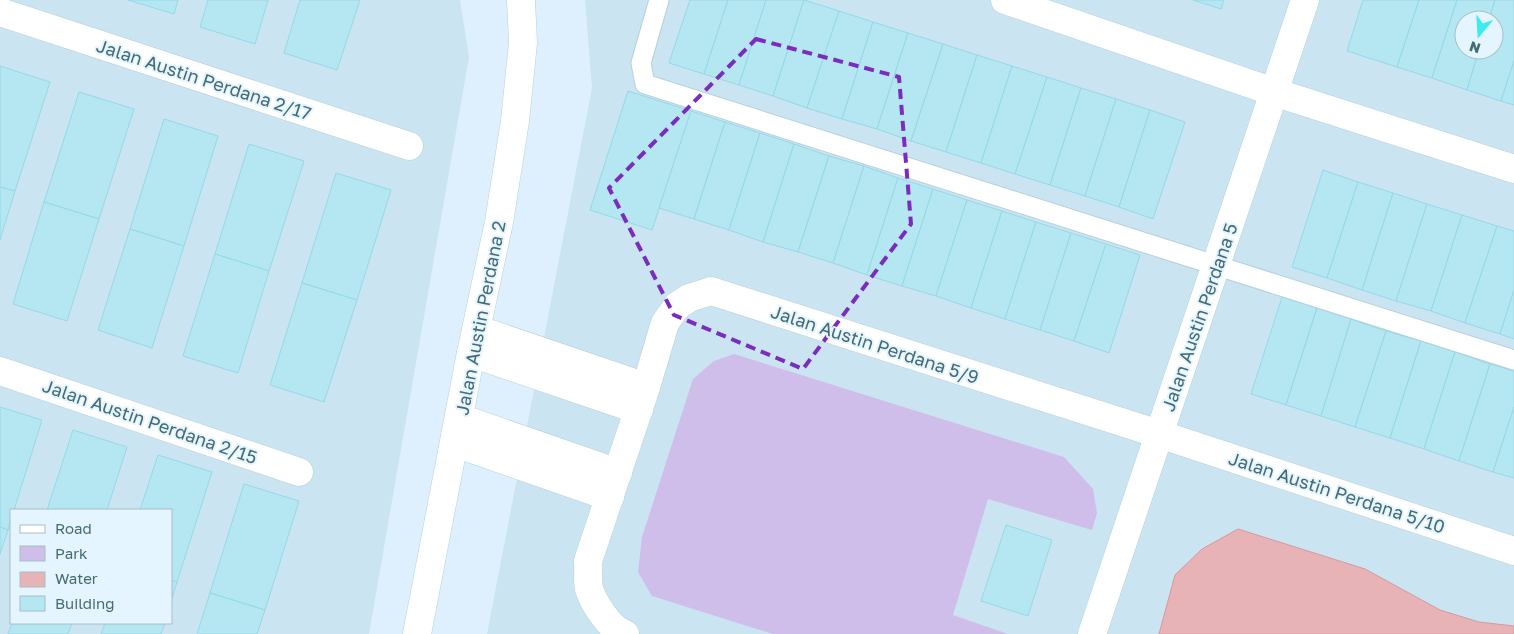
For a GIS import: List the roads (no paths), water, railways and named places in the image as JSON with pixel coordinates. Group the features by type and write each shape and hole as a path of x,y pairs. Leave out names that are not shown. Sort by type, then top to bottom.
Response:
{"street":[{"name":"Jalan Austin Perdana 2","path":"417,634 474,341 500,222 515,121 523,43 521,0"},
{"path":"1005,0 1274,92 1514,168"},
{"name":"Jalan Austin Perdana 5","path":"1092,634 1305,0"},
{"name":"Jalan Austin Perdana 2/17","path":"0,12 409,146"},
{"name":"Jalan Austin Perdana 5/9","path":"625,634 618,632 600,612 589,588 588,561 665,324 677,306 689,298 711,291 1159,434"},
{"path":"474,341 642,399"},
{"name":"Jalan Austin Perdana 2/15","path":"0,371 299,472"},
{"path":"457,430 614,485"},
{"name":"Jalan Austin Perdana 5/10","path":"1159,434 1514,551"}],"lane":[{"path":"658,0 641,63 645,84 1514,360"}],"water":[{"path":"1238,529 1365,569 1440,610 1479,622 1514,626 1514,634 1159,634 1175,575 1202,549"}]}
